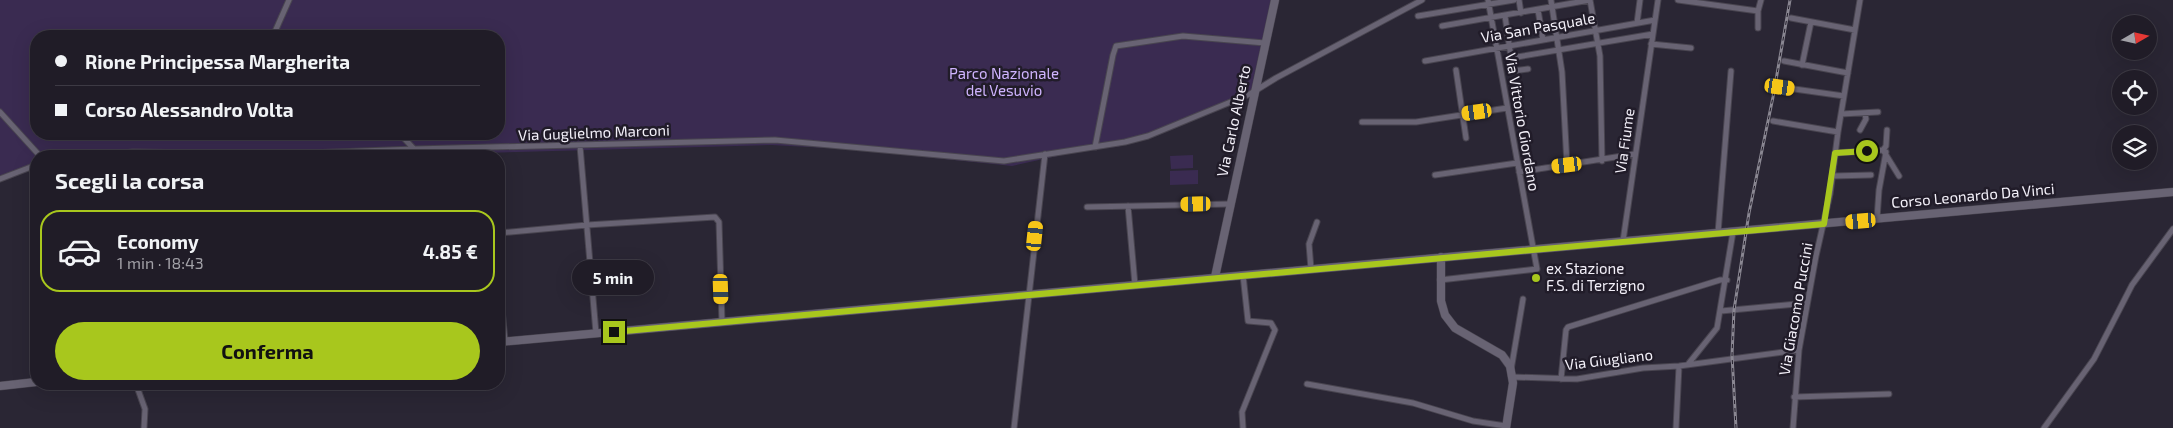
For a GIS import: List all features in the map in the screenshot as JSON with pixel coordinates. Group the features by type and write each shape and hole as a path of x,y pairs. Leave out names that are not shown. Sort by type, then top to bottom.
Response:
{"main road":[{"name":"Via Carlo Alberto","path":"1215,277 1275,0"},
{"name":"Corso Leonardo Da Vinci","path":"505,342 2173,192"},
{"path":"1440,257 1442,307 1448,321 1455,328 1502,355 1512,374 1506,427"},
{"path":"0,386 30,383"}],"street":[{"path":"275,30 290,0"},
{"name":"Via Guglielmo Marconi","path":"400,150 775,140 1004,161 1126,142 1148,136 1255,90 1422,0"},
{"path":"1418,16 1489,2 1514,0"},
{"path":"1519,0 1522,13"},
{"path":"1550,0 1559,50 1567,165"},
{"path":"1442,26 1590,0 1600,56 1602,160"},
{"path":"1637,23 1640,0"},
{"name":"Via Fiume","path":"1623,241 1658,0"},
{"path":"1678,0 1758,11"},
{"path":"1758,28 1758,11 1761,0"},
{"name":"Via Giacomo Puccini","path":"1793,427 1798,350 1833,176 1838,132 1860,0"},
{"name":"Via Vittorio Giordano","path":"1440,280 1537,269 1489,2"},
{"path":"1538,10 1543,40"},
{"name":"Via Vittorio Giordano","path":"1505,16 1513,71 1528,69"},
{"path":"1791,18 1855,30"},
{"name":"Via San Pasquale","path":"1425,61 1655,20"},
{"path":"1802,65 1811,22"},
{"path":"1511,58 1653,34"},
{"path":"1095,147 1116,46 1183,36 1265,44"},
{"path":"1651,44 1691,48"},
{"path":"1784,61 1848,73"},
{"path":"1456,70 1466,138"},
{"path":"1718,233 1731,71"},
{"path":"1780,87 1844,96"},
{"path":"1362,122 1416,122 1507,108"},
{"path":"0,112 35,150"},
{"path":"1841,114 1878,112"},
{"path":"1860,130 1866,119 1865,114"},
{"path":"1773,122 1838,132"},
{"path":"1877,219 1879,190 1886,146 1886,130"},
{"path":"406,140 414,149"},
{"path":"580,146 596,333"},
{"path":"1835,153 1885,151"},
{"path":"1885,151 1899,176"},
{"path":"1014,428 1045,154"},
{"path":"1519,172 1635,154"},
{"path":"1435,175 1517,163"},
{"path":"0,179 30,167"},
{"path":"1833,176 1871,175"},
{"path":"1087,207 1230,204"},
{"path":"1128,206 1135,285"},
{"path":"505,232 715,217 719,222 722,322"},
{"path":"1311,269 1309,244 1317,222"},
{"path":"2044,428 2094,359 2132,285 2173,229"},
{"path":"1688,363 1715,333 1727,280 1733,232"},
{"path":"1243,275 1248,321 1271,323 1275,330 1242,412 1243,428"},
{"path":"1561,379 1566,330 1568,327 1720,280 1727,280"},
{"path":"1512,374 1523,299"},
{"path":"1721,311 1807,303"},
{"name":"Via Giugliano","path":"1512,374 1577,379 1643,368 1679,366 1688,363 1798,350"},
{"path":"1676,428 1679,366"},
{"path":"1307,384 1413,403 1473,421 1506,427"},
{"path":"138,390 145,409 144,428"},
{"path":"1794,397 1889,394"}],"green space":[{"name":"Parco Nazionale del Vesuvio","path":"0,0 1278,0 1256,89 1150,137 1117,147 1094,148 1012,166 847,149 771,145 505,152 505,150 30,150 30,170 0,182"},
{"path":"1193,155 1193,168 1171,169 1170,156"},
{"path":"1198,170 1198,184 1170,185 1170,171"}],"railway":[{"path":"1736,428 1732,355 1734,310 1749,213 1773,97 1790,0"}],"place":[{"name":"ex Stazione F.S. di Terzigno","path":"1536,278"}],"route":[{"path":"614,332 1824,224 1835,153 1867,151"}]}
